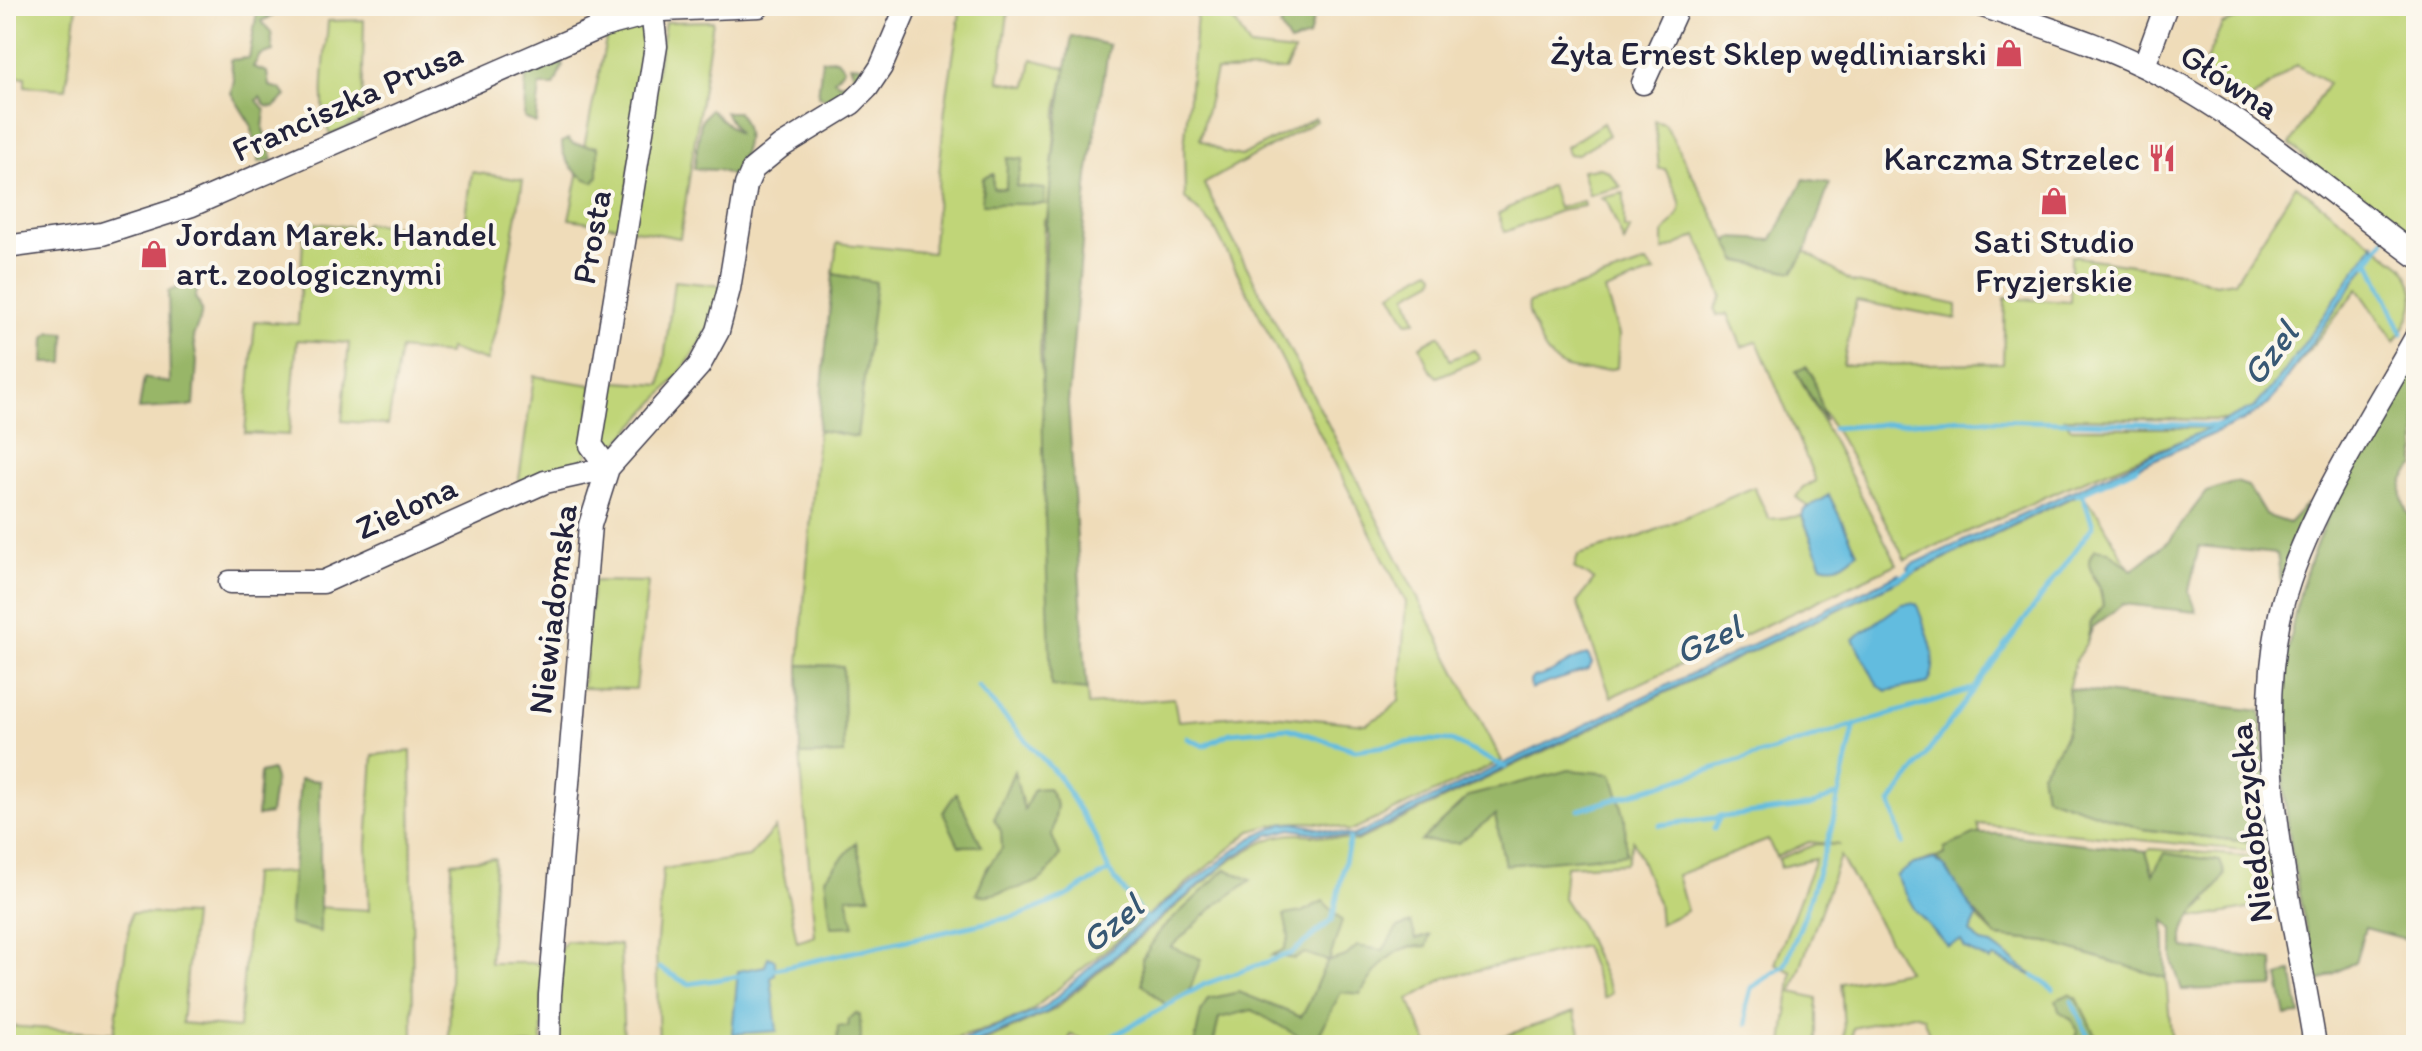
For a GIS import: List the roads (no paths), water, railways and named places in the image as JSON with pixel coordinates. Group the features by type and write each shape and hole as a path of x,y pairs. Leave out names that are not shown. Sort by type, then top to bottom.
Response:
{"street":[{"name":"Franciszka Prusa","path":"6,247 102,234 192,205 603,26 652,11 759,6"},
{"name":"Niewiadomska","path":"549,1045 550,995 590,525 608,468 699,366 718,331 729,289 746,185 753,169 780,147 852,103 867,88 881,67 907,6"},
{"path":"1643,83 1678,6"},
{"name":"Główna","path":"1983,6 2012,11 2144,66 2204,100 2416,256"},
{"path":"2144,66 2166,6"},
{"name":"Prosta","path":"608,468 591,445 656,46 652,11"},
{"name":"Niedobczycka","path":"2315,1045 2284,862 2269,729 2279,619 2308,532 2416,337"},
{"name":"Zielona","path":"230,582 323,582 545,482 608,468"}],"water":[{"path":"2374,243 2376,249 2366,266 2269,404 2243,421 2103,482 1911,574 1908,568 1911,565 2255,407 2282,375"},
{"path":"1829,495 1857,552 1837,566 1822,565 1802,516 1804,510"},
{"path":"1899,574 1902,579 1357,839 1291,829 1269,835 1233,857 1048,1012 970,1045 951,1045 1044,1008 1149,915 1250,839 1282,824 1295,823 1353,836"},
{"path":"1902,604 1917,605 1931,644 1932,674 1928,683 1887,691 1878,686 1853,639"},
{"path":"1588,655 1592,663 1589,669 1531,689 1533,677 1547,674"},
{"path":"1934,859 1945,867 1977,917 1970,932 1981,943 1992,945 2037,978 1994,958 1990,961 1965,949 1961,941 1948,946 1916,912 1896,876 1914,864"},
{"path":"768,957 775,960 775,975 771,978 777,1031 732,1034 738,971 765,966"}],"waterway":[{"name":"Gzel","path":"2367,264 2384,239"},
{"path":"2370,261 2402,333"},
{"path":"1833,428 1953,419 2224,426"},
{"name":"Gzel","path":"2076,495 2137,468"},
{"path":"1903,843 1891,803 2093,526 2082,492"},
{"name":"Gzel","path":"1895,580 1915,570"},
{"path":"978,687 1059,777 1093,832 1109,871 1147,921"},
{"path":"1579,810 1975,688"},
{"path":"1747,1024 1746,1007 1751,988 1785,965 1804,917 1831,830 1855,724"},
{"path":"1187,738 1204,746 1230,733 1287,728 1355,750 1428,740 1452,741 1505,767"},
{"path":"1660,825 1810,806 1839,794"},
{"path":"1714,829 1720,816"},
{"path":"1097,1045 1205,984 1292,953 1332,920 1350,839"},
{"path":"771,970 1021,915 1065,897 1109,871"},
{"path":"660,968 688,984 742,976"},
{"path":"2034,976 2053,989"},
{"path":"2072,1001 2092,1045"}],"place":[{"name":"Żyła Ernest Sklep wędliniarski","path":"2009,53"},
{"name":"Karczma Strzelec","path":"2162,158"},
{"name":"Sati Studio Fryzjerskie","path":"2054,201"},
{"name":"Jordan Marek. Handel art. zoologicznymi","path":"154,254"}]}
